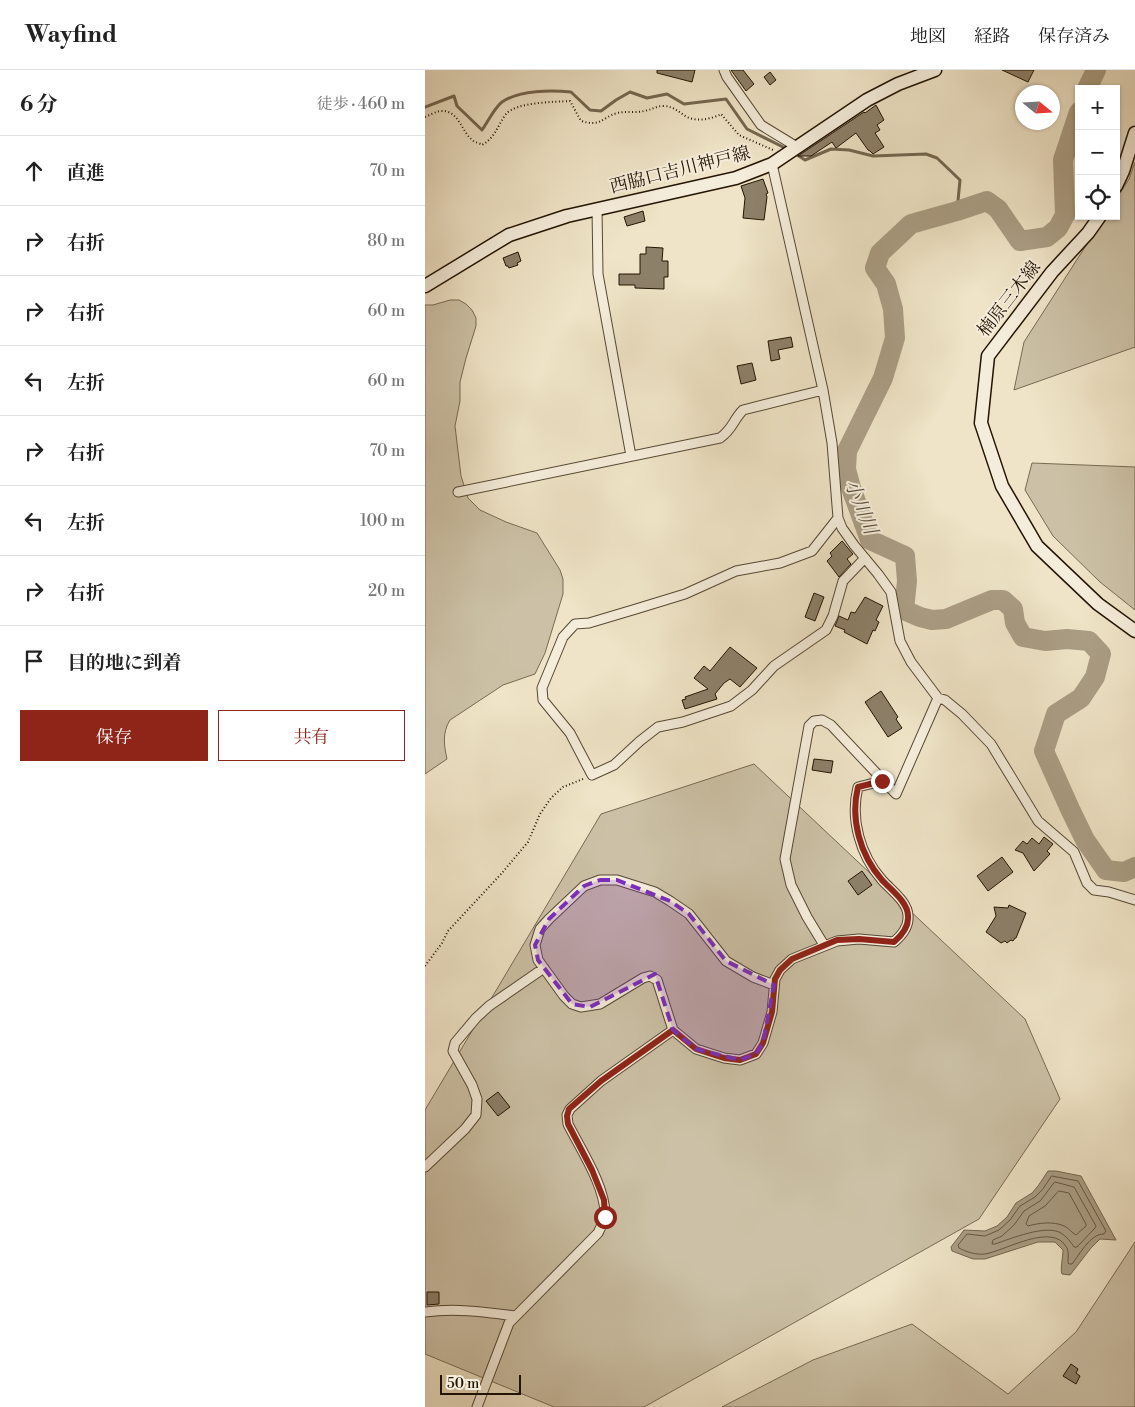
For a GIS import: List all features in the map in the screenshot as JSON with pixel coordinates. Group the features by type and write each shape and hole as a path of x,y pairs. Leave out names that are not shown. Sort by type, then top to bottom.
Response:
{"main road":[{"name":"西脇口吉川神戸線","path":"425,286 509,236 567,216 737,178 772,164 875,96 898,84 935,70"},
{"path":"1120,178 1135,133"},
{"name":"楠原三木線","path":"1097,220 1088,233 1052,272 988,356 981,423 1001,486 1037,546 1098,604 1135,631"}],"street":[{"path":"724,70 761,125 797,147"},
{"path":"772,164 823,390 832,443 838,518 842,528 891,592 900,640 911,662 938,698 945,700 962,714 991,744 1038,821 1074,852 1087,883 1094,890 1109,892 1135,900"},
{"path":"597,209 598,274 631,456"},
{"path":"458,492 720,438 729,431 743,410 823,390"},
{"path":"838,518 812,551 780,563 736,571 685,594 644,607 589,623 575,624 563,637 542,688 543,700 570,733 592,775 614,765 659,727 683,722 731,706 752,690 774,666 826,630 833,616 843,581 865,558"},
{"path":"825,945 807,917 791,885 785,859 809,726 814,721 822,720 831,725 895,794 938,698"},
{"path":"774,985 753,977 726,962 689,914 670,900 655,892 617,880 600,880 584,886 540,929 535,945 539,960 544,968 572,1004 581,1007 600,1004 643,978 650,976 657,980 673,1030 696,1049 724,1058 740,1060 756,1054 763,1043 772,1012 775,979 780,970 792,959 837,940 859,939 894,942 903,934 909,917 905,905 880,878 863,852 856,826 854,801 858,787 882,781"},
{"path":"425,1167 465,1129 476,1115 477,1100 472,1085 453,1051 455,1043 489,1006 544,968"},
{"path":"477,1407 509,1323 598,1233 605,1217 604,1200 592,1170 568,1124 567,1116 569,1109 601,1081 673,1030"},
{"path":"425,1312 446,1310 515,1316"}],"path":[{"path":"425,117 439,111 451,113 457,118 470,138 475,142 483,144 494,135 507,112 522,106 570,101 581,122 589,124 599,123 618,113 645,111 670,106 688,118 695,120 721,114 739,135 767,146 784,156"},
{"path":"425,966 447,931 502,873 528,842 540,814 551,798 563,787 592,775"}],"highlighted area":[{"path":"600,880 617,880 670,901 689,914 726,961 774,985 763,1043 756,1054 740,1060 696,1049 673,1030 655,974 590,1007 572,1004 538,960 535,945 549,919 584,886"}],"shaded area":[{"path":"1135,162 1135,347 1014,390 1024,342 1102,220 1120,220 1120,193 1129,179"},
{"path":"450,300 459,300 466,304 476,318 476,326 460,382 460,401 455,426 461,476 468,498 480,510 537,533 560,570 563,579 563,594 545,653 535,674 503,685 450,720 444,739 447,759 425,774 425,305 433,305"},
{"path":"1032,463 1135,467 1135,610 1100,582 1053,536 1025,490"},
{"path":"754,764 1025,1019 1060,1099 979,1219 644,1407 554,1407 425,1354 425,1110 601,814"},
{"path":"1135,1242 1135,1407 722,1407 813,1360 912,1324 1008,1394 1076,1332"}],"water":[{"path":"1048,1171 1081,1176 1116,1240 1100,1239 1070,1275 1062,1274 1061,1272 1063,1250 1055,1242 1038,1242 985,1259 973,1259 952,1251 951,1247 964,1230 985,1231 997,1226 1007,1217 1016,1203 1032,1193"}],"building":[{"path":"657,70 695,70 692,82 657,73"},
{"path":"731,70 743,70 754,84 746,91"},
{"path":"1002,70 1034,70 1028,82"},
{"path":"770,72 776,80 770,85 764,77"},
{"path":"876,105 884,120 877,125 880,130 875,133 884,147 873,154 856,133 836,148 832,142 811,156 798,156 864,112"},
{"path":"763,179 768,193 766,194 764,220 743,218 745,198 741,186"},
{"path":"643,211 645,221 627,226 624,217"},
{"path":"646,247 663,248 662,261 668,261 668,277 664,277 664,289 635,288 635,285 619,285 619,274 640,274 640,254 646,254"},
{"path":"518,252 521,261 517,263 518,265 509,268 506,266 503,258"},
{"path":"791,337 793,347 778,350 780,359 771,361 768,341"},
{"path":"752,363 756,380 741,384 737,366"},
{"path":"842,541 853,554 847,559 851,564 839,577 827,561 832,556 830,553"},
{"path":"814,593 824,597 815,621 805,617"},
{"path":"865,597 883,606 876,620 879,622 867,644 835,626 839,616 848,620 851,612 855,613"},
{"path":"730,647 757,668 740,687 730,679 715,694 717,699 685,709 682,700 686,699 685,697 708,689 694,678 704,666 710,671"},
{"path":"881,691 898,717 896,719 902,728 888,737 865,702"},
{"path":"814,759 833,761 831,773 812,770"},
{"path":"1044,837 1053,844 1047,851 1050,854 1034,871 1023,853 1015,850 1023,841 1027,844 1032,838 1039,844"},
{"path":"1002,857 1013,872 988,891 977,876"},
{"path":"862,871 872,885 858,895 848,881"},
{"path":"1009,905 1026,913 1016,938 1007,943 1005,941 1001,943 986,932 996,916 994,907 1008,908"},
{"path":"498,1092 510,1107 498,1116 486,1101"},
{"path":"427,1292 439,1292 439,1304 427,1305"},
{"path":"1071,1364 1078,1369 1076,1373 1080,1376 1076,1384 1063,1376"}],"waterway":[{"name":"小川川","path":"1089,85 1096,70"},
{"path":"425,107 454,96 457,106 482,130 499,104 509,98 526,93 571,92 590,110 601,111 630,92 647,98 667,94 684,104 726,99 747,129 789,150"},
{"name":"小川川","path":"1075,124 1063,160 1065,215 1058,228 1047,237 1020,241 998,209 987,201 911,224 880,253 875,268 886,284 893,309 895,338 883,378 847,451 846,469 870,540 905,556 907,581 904,610 932,620 946,619 992,600 1003,600 1013,609 1015,623 1023,637 1045,641 1067,639 1089,641 1101,654 1095,677 1081,698 1056,714 1044,751 1085,840 1106,870 1124,872 1135,867"},
{"path":"794,153 805,160 831,149 849,150 873,156 926,154 937,158 960,180 957,211"}],"route":[{"path":"605,1217 604,1200 592,1170 568,1124 567,1116 569,1109 601,1081 673,1030 696,1049 724,1058 740,1060 756,1054 763,1043 772,1012 775,979 780,970 792,959 837,940 859,939 894,942 903,934 909,917 905,905 880,878 863,852 856,826 854,801 858,787 882,781"}]}
